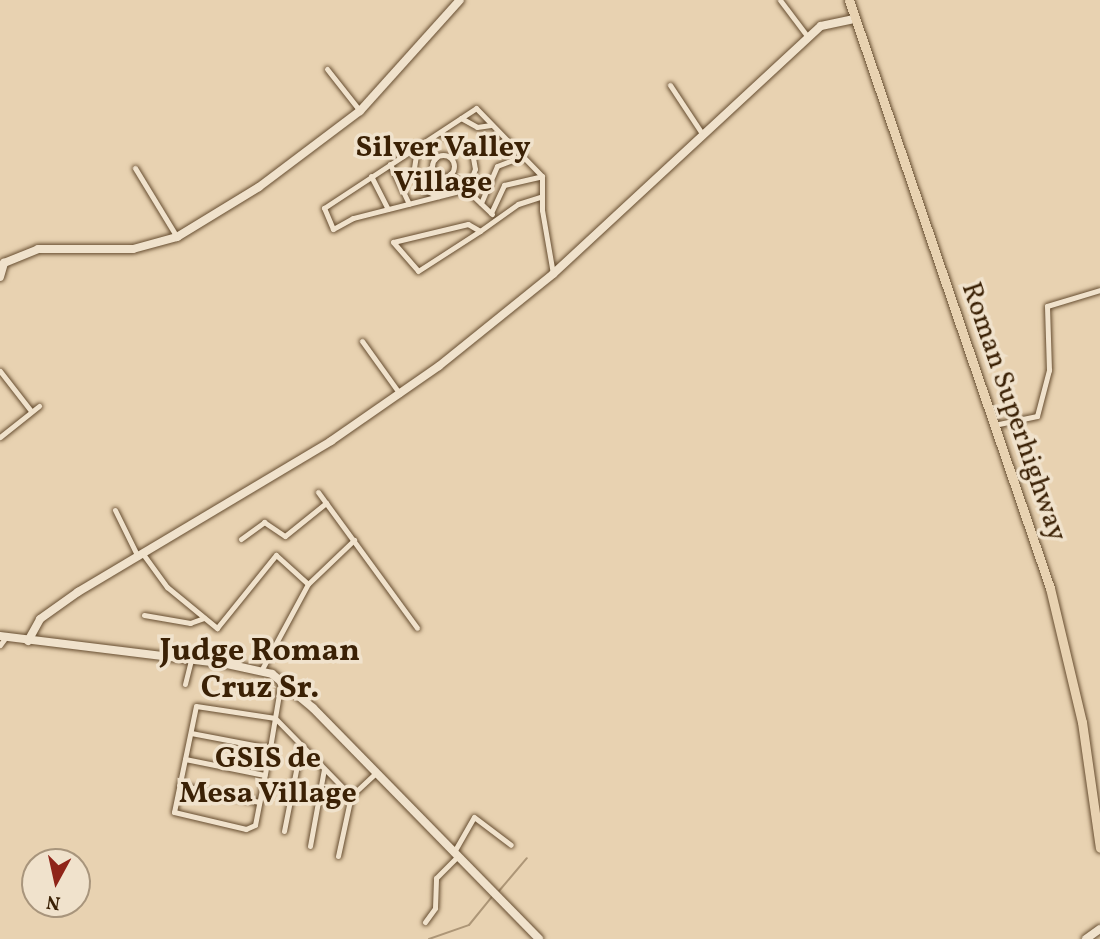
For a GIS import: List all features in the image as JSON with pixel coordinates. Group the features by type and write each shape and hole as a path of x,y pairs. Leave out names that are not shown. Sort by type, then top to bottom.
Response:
{"main road":[{"name":"Roman Superhighway","path":"849,0 1068,652 1100,848"}],"street":[{"path":"0,277 2,263 38,248 133,249 177,237 270,180 360,111 460,0"},
{"path":"780,0 808,37"},
{"path":"28,641 35,625 51,611 331,441 400,394 553,274 808,37 831,21 855,19"},
{"path":"327,69 360,111"},
{"path":"670,85 703,135"},
{"path":"467,189 353,218 334,230 324,208 475,108 542,176 542,196 553,274"},
{"path":"461,118 477,127 491,125"},
{"path":"441,133 472,152 475,169 467,189"},
{"path":"472,152 507,140"},
{"path":"419,147 435,159 450,158 450,174"},
{"path":"419,147 413,167 417,182 441,197"},
{"path":"481,204 497,166 523,156"},
{"path":"435,159 434,172 450,174 496,219"},
{"path":"390,164 409,204"},
{"path":"135,168 177,237"},
{"path":"370,176 388,209"},
{"path":"491,213 500,188 542,176"},
{"path":"480,231 468,224 393,242 418,271 480,231 518,204 542,196"},
{"path":"993,425 1037,415 1049,370 1047,306 1100,290"},
{"path":"362,341 400,394"},
{"path":"1,374 31,411"},
{"path":"0,437 39,406"},
{"path":"318,492 417,628"},
{"path":"241,539 264,522 285,536 326,503"},
{"path":"115,510 141,556 167,587 204,618 222,627 276,555 308,584"},
{"path":"262,669 308,584 354,540"},
{"path":"144,615 190,623 204,618"},
{"path":"2,640 262,669 282,679 539,939"},
{"path":"185,684 191,660"},
{"path":"282,679 275,718 270,748 253,827 174,812 196,706 275,718 351,796"},
{"path":"191,733 270,748"},
{"path":"284,831 301,745"},
{"path":"185,759 264,775"},
{"path":"310,846 324,769"},
{"path":"338,856 351,796 376,773"},
{"path":"179,785 259,802"},
{"path":"425,922 435,908 436,878 456,854 474,817 511,845"},
{"path":"1086,939 1100,929"}],"waterway":[{"path":"499,891 527,858"},
{"path":"429,939 469,925 492,897"}],"district":[{"name":"Silver Valley Village","path":"443,165"},
{"name":"Judge Roman Cruz Sr.","path":"260,672"},
{"name":"GSIS de Mesa Village","path":"268,776"}]}
